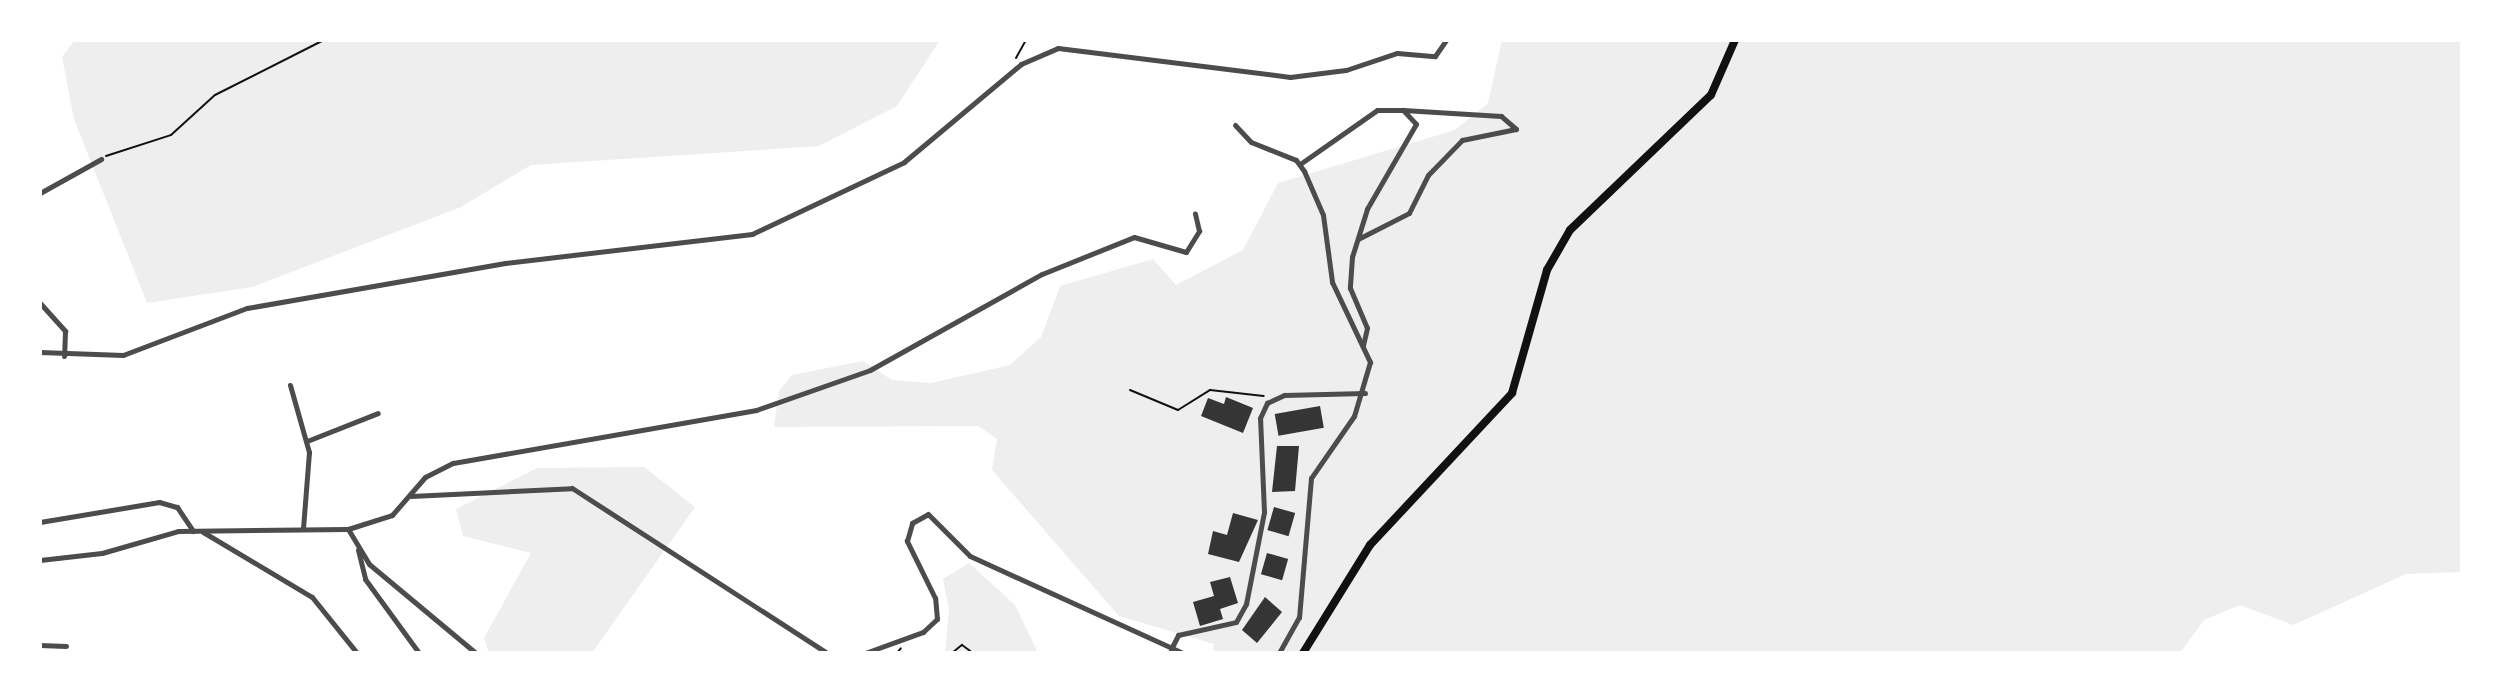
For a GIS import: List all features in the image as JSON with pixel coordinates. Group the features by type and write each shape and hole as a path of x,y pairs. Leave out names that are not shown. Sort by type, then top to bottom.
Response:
{"main road":[{"path":"1303,653 1370,545 1512,393 1547,270 1570,230 1711,95 1735,40"}],"street":[{"path":"40,352 64,356 123,355 247,308 505,263 752,234 904,162 1021,64 1058,48 1290,76 1346,70 1397,53 1435,56 1446,40"},
{"path":"1300,164 1355,121 1377,110 1501,116 1516,129 1462,140 1428,174 1409,213 1358,239"},
{"path":"1363,346 1367,328 1349,275 1367,209 1416,124 1403,110"},
{"path":"1235,125 1251,142 1300,164 1323,215 1332,282 1370,362 1365,393 1311,478 1299,617 1279,653"},
{"path":"40,193 101,159"},
{"path":"40,560 192,531 348,528 392,515 425,477 453,463 756,410 852,377 1042,274 1134,237 1186,252 1199,232 1195,213"},
{"path":"40,303 65,331 64,356"},
{"path":"290,385 292,409 307,441 303,528"},
{"path":"1171,649 1178,635 1236,622 1247,604 1264,512 1260,418 1275,398 1365,393"},
{"path":"307,441 378,413"},
{"path":"411,496 572,488 827,653"},
{"path":"40,522 159,502 177,506 192,531"},
{"path":"865,653 923,632 937,619 935,598 907,541 912,523 928,514 970,556 1182,653"},
{"path":"348,528 358,547 378,573 476,653"},
{"path":"202,532 312,597 357,653"},
{"path":"358,547 365,579 419,653"},
{"path":"40,645 66,646"}],"path":[{"path":"101,159 171,135 215,95 324,40"},
{"path":"1130,390 1178,410 1210,390 1275,398"},
{"path":"951,653 961,645 973,653"}],"shaded area":[{"path":"75,40 940,40 897,106 819,146 531,165 461,207 252,287 147,303 74,119 62,57"},
{"path":"1502,40 2462,40 2462,572 2406,574 2293,625 2240,605 2204,620 2180,653 1213,653 1214,644 1119,616 992,470 997,439 978,426 774,427 779,391 792,375 863,361 892,380 931,383 1010,365 1041,337 1060,286 1153,259 1176,285 1243,250 1278,183 1455,130 1488,103"},
{"path":"644,467 695,507 592,653 489,653 484,638 531,553 463,536 456,509 537,468"},
{"path":"969,563 1015,605 1038,653 945,653 949,610 943,579"}],"building":[{"path":"1226,397 1253,408 1243,433 1201,416 1208,398 1224,404"},
{"path":"1320,406 1324,428 1279,436 1275,414"},
{"path":"1277,446 1299,446 1295,491 1272,492"},
{"path":"1274,507 1295,513 1289,536 1267,530"},
{"path":"1233,513 1258,520 1239,562 1208,554 1213,531 1227,535"},
{"path":"1267,553 1288,559 1282,580 1261,574"},
{"path":"1230,577 1238,603 1220,609 1223,619 1200,626 1193,602 1214,596 1210,582"},
{"path":"1265,597 1282,612 1257,643 1242,630"}]}
